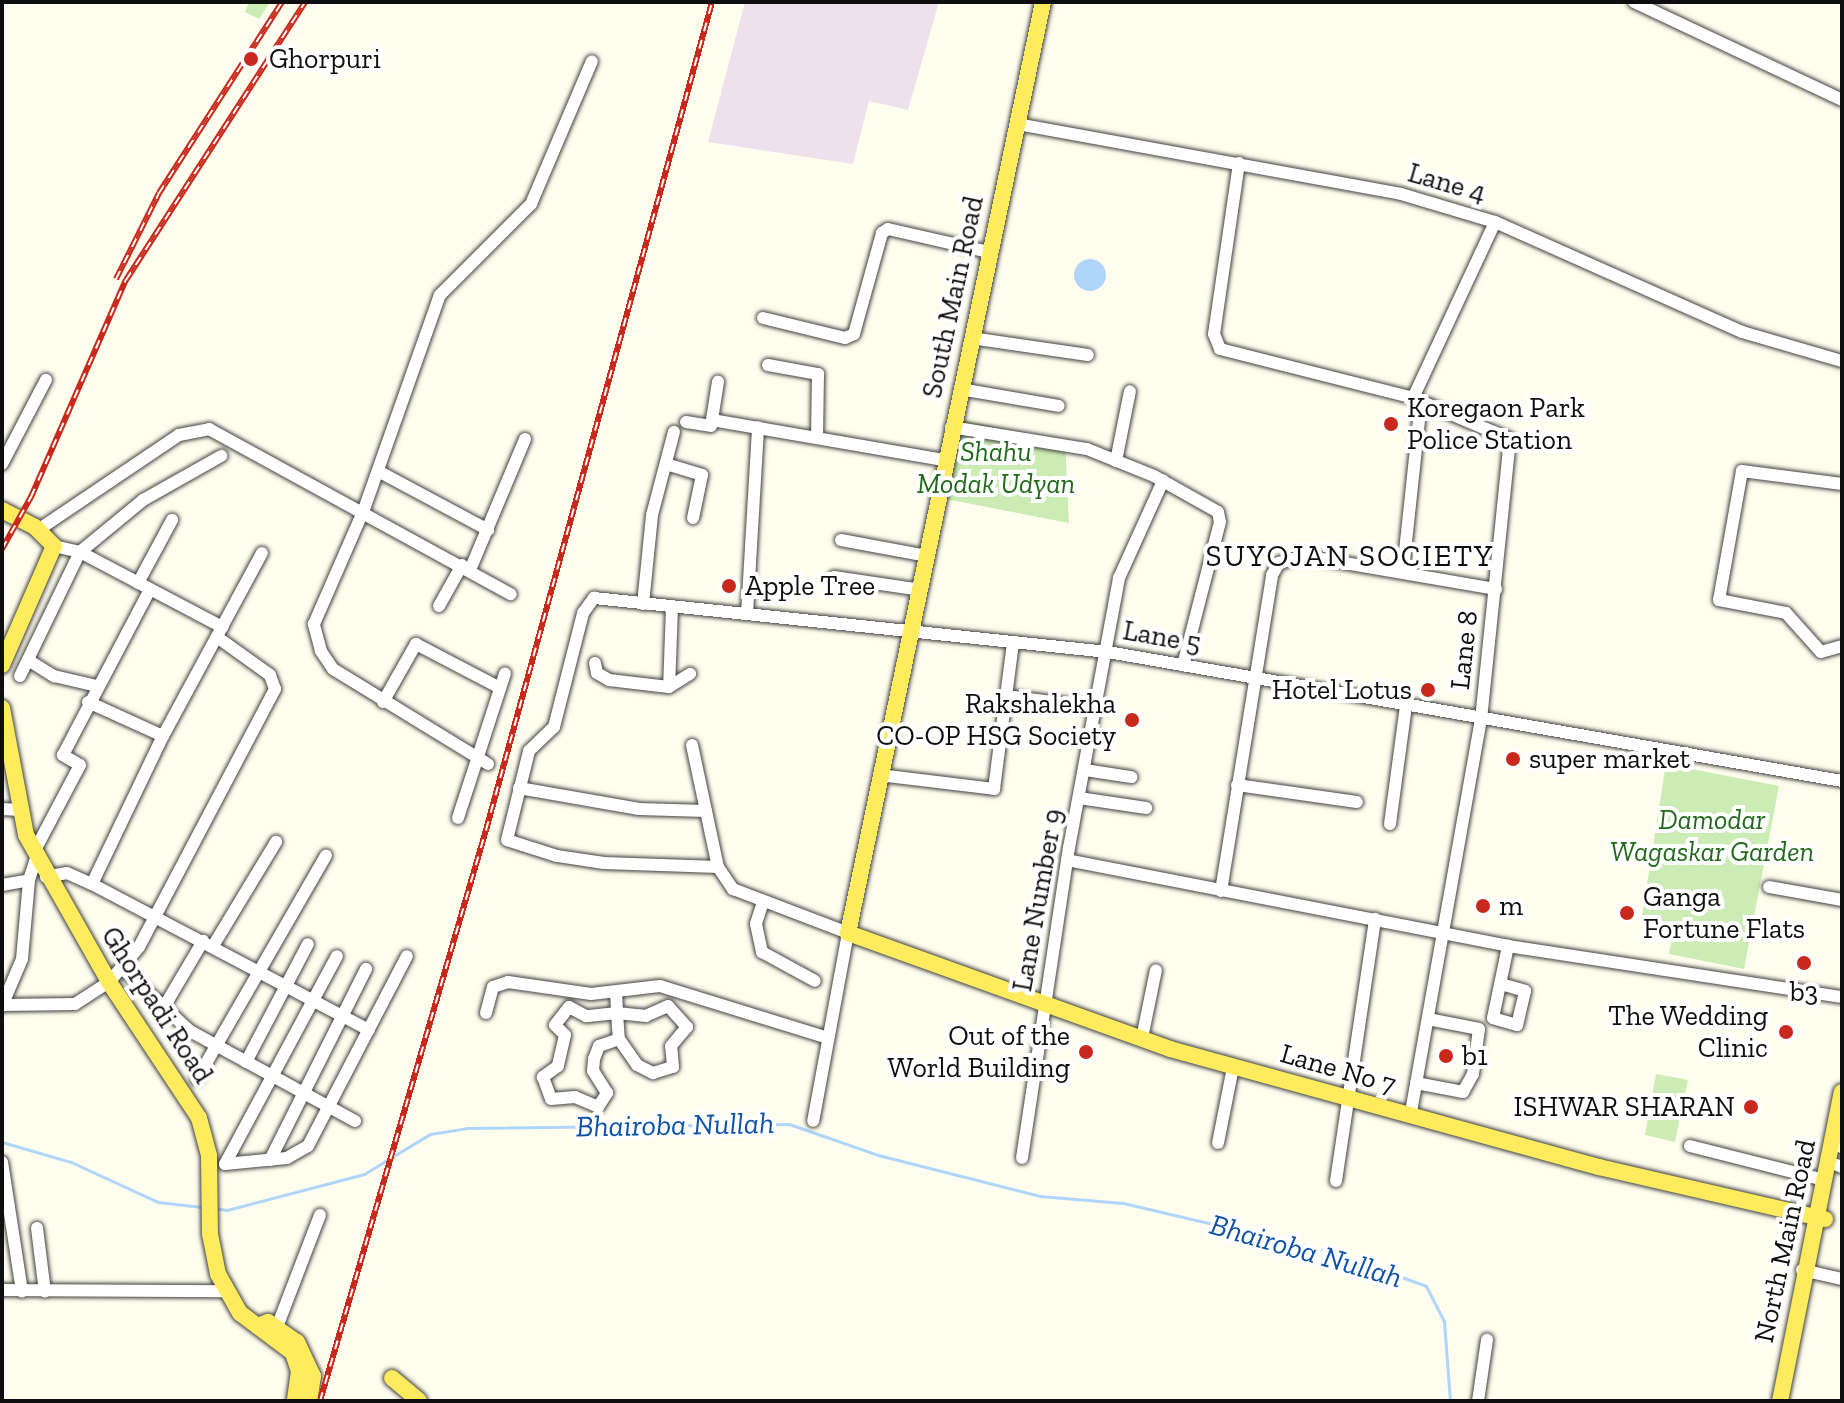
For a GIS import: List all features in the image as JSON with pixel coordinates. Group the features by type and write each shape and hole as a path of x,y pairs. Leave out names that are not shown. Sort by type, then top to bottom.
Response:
{"main road":[{"name":"South Main Road","path":"848,933 879,775 914,634 944,460 1043,2"},
{"path":"2,510 38,530 54,546 2,665"},
{"name":"Ghorpadi Road","path":"2,708 20,810 35,855 37,878 199,1118 209,1156 210,1234 224,1291 257,1326 287,1346 303,1362"},
{"name":"Lane No 7","path":"848,933 1045,1000 1142,1038 1233,1067 1410,1117 1820,1218"},
{"name":"North Main Road","path":"1820,1218 1824,1180 1842,1092"},
{"name":"North Main Road","path":"1780,1401 1807,1271 1820,1218 1840,1166 1842,1146"},
{"name":"North Main Road","path":"1790,1401 1807,1271"},
{"path":"257,1326 268,1322 297,1342 309,1401"},
{"path":"295,1401 303,1362"},
{"path":"392,1378 419,1401"}],"street":[{"path":"1634,2 1842,100"},
{"path":"488,764 333,669 315,636 316,615 363,512 440,295 531,204 592,61"},
{"name":"Lane 4","path":"1017,124 1401,194 1495,222 1742,332 1842,361"},
{"name":"Lane 8","path":"1239,163 1216,343 1225,353 1417,400 1510,439 1481,719 1410,1117"},
{"path":"1403,570 1417,400 1495,222"},
{"path":"763,318 845,338 854,334 882,233 888,229 989,252"},
{"path":"971,338 1088,355"},
{"path":"768,365 818,374 817,438"},
{"path":"2,464 46,380"},
{"path":"686,422 708,428 718,382"},
{"path":"960,389 1059,406"},
{"path":"1116,461 1130,391"},
{"path":"712,420 944,460"},
{"path":"747,614 758,427"},
{"path":"951,427 1087,449 1163,481 1220,516 1183,665"},
{"path":"38,530 179,435 201,428 466,567 511,594"},
{"path":"643,604 652,515 674,432"},
{"path":"439,606 488,530 525,439"},
{"path":"20,676 80,552 143,500 221,456"},
{"path":"666,464 702,475 693,518"},
{"path":"378,471 488,530"},
{"path":"1842,484 1742,471 1719,600 1786,613 1821,652 1842,646"},
{"name":"Lane Number 9","path":"1022,1158 1067,860 1125,559 1163,481"},
{"path":"138,583 172,520"},
{"path":"841,540 927,556"},
{"path":"37,878 27,937 2,1006 75,1004 123,969 155,916 275,689 270,675 219,632 150,589 80,552 54,546"},
{"path":"92,884 163,736 262,553"},
{"path":"1221,891 1253,679 1272,575 1279,563 1304,556 1403,570 1496,589"},
{"path":"834,577 921,590"},
{"path":"35,855 80,765 63,755 88,702 150,589"},
{"name":"Lane 5","path":"519,788 529,751 557,719 587,604 602,598 914,634 1108,652 1842,781"},
{"path":"669,687 672,607"},
{"path":"879,775 994,789 1013,643"},
{"path":"383,702 407,652 416,644 500,688"},
{"path":"28,660 54,676 97,686"},
{"path":"595,663 597,673 609,680 669,687 690,674"},
{"path":"458,818 475,756 505,673"},
{"path":"1006,696 1097,708"},
{"path":"88,702 163,736"},
{"path":"1390,824 1406,705"},
{"path":"692,745 718,867 733,889 848,933 813,1121"},
{"path":"1085,770 1131,777"},
{"path":"1237,785 1357,802"},
{"path":"706,811 639,809 519,788 507,840 557,856 604,863 718,867"},
{"path":"1079,798 1146,808"},
{"path":"2,809 20,810"},
{"path":"164,1007 276,842"},
{"path":"197,1079 326,856"},
{"path":"1067,860 1444,931 1508,946 1842,997"},
{"path":"2,885 67,873 208,943 369,1030"},
{"path":"1769,887 1842,900"},
{"path":"763,902 756,924 762,952 815,981"},
{"path":"1336,1181 1351,1100 1375,919"},
{"path":"246,1062 308,944"},
{"path":"1501,984 1508,946"},
{"path":"337,956 225,1164 287,1158 308,1146 407,956"},
{"path":"123,969 164,1007 216,1045 355,1121"},
{"path":"270,1160 366,969"},
{"path":"1142,1038 1156,970"},
{"path":"486,1013 493,987 508,982 591,994 660,986 828,1038"},
{"path":"616,992 617,1013 619,1039 637,1065 653,1073 673,1067 671,1046 687,1027 668,1006 646,1016 617,1013 586,1016 569,1007 555,1025 565,1035 559,1062 543,1077 551,1099 575,1097 598,1107 607,1093 593,1071 594,1059 599,1046 619,1039"},
{"path":"1416,1083 1463,1092 1473,1074 1479,1029 1428,1019"},
{"path":"1218,1143 1233,1067"},
{"path":"1690,1146 1824,1180"},
{"path":"2,1162 22,1291"},
{"path":"277,1327 320,1215"},
{"path":"37,1228 45,1292"},
{"path":"1807,1271 1842,1279"},
{"path":"2,1288 45,1292 224,1291"},
{"path":"1478,1401 1487,1340"}],"shaded area":[{"path":"745,2 939,2 908,110 869,101 853,164 708,142"}],"green space":[{"path":"249,2 270,2 259,19 245,12"},
{"name":"Shahu Modak Udyan","path":"962,420 1065,441 1069,523 946,499"},
{"name":"Damodar Wagaskar Garden","path":"1666,764 1779,786 1744,969 1669,954 1674,927 1641,922"},
{"path":"1656,1074 1688,1080 1675,1142 1645,1135"}],"water":[{"path":"1090,259 1102,263 1106,275 1102,287 1090,291 1078,287 1074,275 1078,263"}],"waterway":[{"name":"Bhairoba Nullah","path":"214,1208 227,1210 364,1174 430,1134 466,1128 789,1124 878,1155 1040,1196 1123,1203 1336,1253 1426,1286 1444,1321 1450,1401"},
{"name":"Bhairoba Nullah","path":"2,1142 71,1162 158,1202 202,1207"}],"railway":[{"path":"116,279 159,193 282,2"},
{"path":"2,549 31,497 126,280 305,2"},
{"path":"320,1401 486,830 712,2"}],"place":[{"name":"Ghorpuri","path":"251,59"},
{"name":"Koregaon Park Police Station","path":"1391,424"},
{"name":"Apple Tree","path":"729,586"},
{"name":"Hotel Lotus","path":"1428,690"},
{"name":"Rakshalekha CO-OP HSG Society","path":"1132,720"},
{"name":"super market","path":"1513,759"},
{"name":"m","path":"1483,906"},
{"name":"Ganga Fortune Flats","path":"1627,913"},
{"name":"b3","path":"1804,963"},
{"name":"The Wedding Clinic","path":"1786,1032"},
{"name":"Out of the World Building","path":"1086,1052"},
{"name":"b1","path":"1446,1056"},
{"name":"ISHWAR SHARAN","path":"1751,1107"}],"district":[{"name":"SUYOJAN SOCIETY","path":"1350,556"}]}
